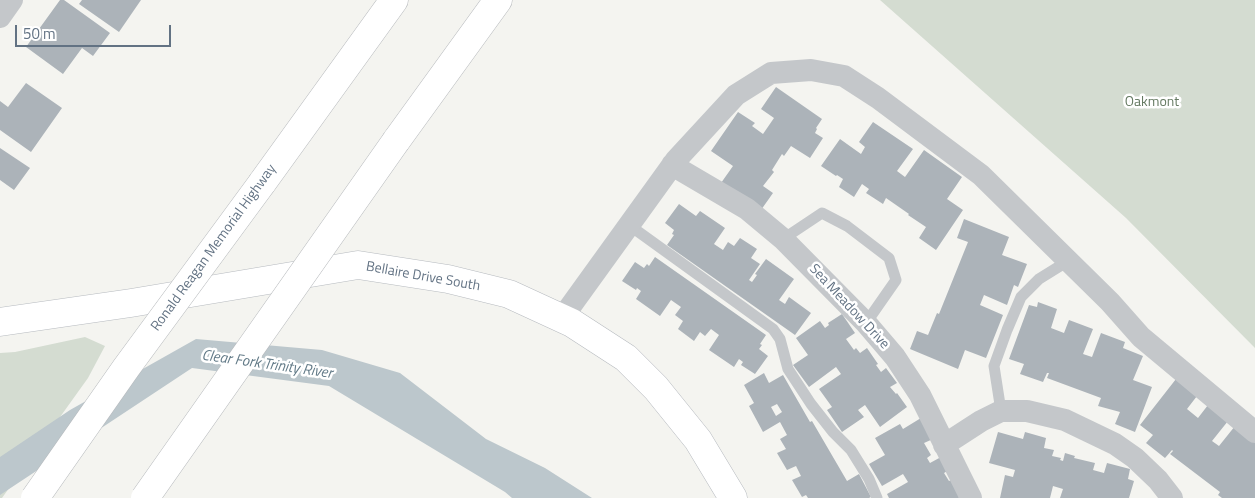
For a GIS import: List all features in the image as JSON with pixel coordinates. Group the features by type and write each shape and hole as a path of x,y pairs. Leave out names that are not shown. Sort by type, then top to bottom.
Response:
{"main road":[{"name":"Ronald Reagan Memorial Highway","path":"35,498 143,345 394,0"},
{"path":"145,498 396,141 498,0"},
{"name":"Bellaire Drive South","path":"0,322 131,303 358,265 448,279 509,294 572,323 626,358 656,388 698,440 734,498"}],"street":[{"path":"0,17 12,0"},
{"path":"562,318 672,165 736,95 771,73 811,70 844,76 878,98 981,175 1110,302 1141,337 1255,432"},
{"name":"Sea Meadow Drive","path":"672,165 747,210 783,239 866,323 895,357 920,395 971,498"},
{"path":"944,444 1001,410 1028,412 1064,420 1115,444 1135,458 1152,474 1172,498"}],"lane":[{"path":"783,239 822,213 847,226 889,258 896,280 866,323"},
{"path":"629,225 773,330 780,338 788,370 816,411 851,450 878,498"},
{"path":"1001,410 994,366 1021,296 1039,279 1068,261"}],"green space":[{"name":"Oakmont","path":"880,0 1255,0 1255,348 1126,218"},
{"path":"85,337 105,346 88,378 2,498 0,498 0,353 15,352"}],"water":[{"name":"Clear Fork Trinity River","path":"196,339 322,350 400,373 486,439 545,468 592,498 512,498 329,386 192,368 0,495 0,457 70,410"}],"building":[{"path":"60,0 64,0 110,33 93,56 82,48 63,74 26,47"},
{"path":"82,0 141,0 119,32 79,4"},
{"path":"26,83 62,108 31,152 0,130 0,101 8,107"},
{"path":"776,87 822,119 815,133 823,138 810,158 791,146 784,156 782,154 772,170 774,172 763,186 773,193 761,210 721,183 733,166 711,151 738,112 755,123 752,126 763,134 774,118 761,109"},
{"path":"873,122 913,149 897,171 905,177 924,150 962,177 947,199 963,210 936,250 919,238 926,227 909,214 886,198 883,204 866,193 869,189 862,184 854,197 839,187 843,179 821,166 840,139 861,154 865,147 859,142"},
{"path":"0,148 30,168 14,190 0,180"},
{"path":"679,204 696,216 700,211 725,228 714,244 723,250 728,242 734,246 740,238 757,249 751,258 760,264 749,280 752,282 757,275 755,274 766,259 794,279 779,300 785,304 789,297 811,313 795,335 667,245 674,235 672,234 674,230 665,223"},
{"path":"964,219 1009,237 1002,255 1027,264 1018,287 1014,285 1007,305 984,295 980,305 1003,315 986,358 965,350 958,369 910,349 917,331 928,335 937,313 939,314 968,242 957,238"},
{"path":"655,257 766,335 759,349 768,356 755,374 741,365 743,362 739,359 734,367 709,350 719,335 711,329 705,336 700,332 694,341 678,329 683,321 675,315 681,307 671,300 660,316 636,299 641,291 622,281 635,262 644,268 647,264 649,266"},
{"path":"1038,302 1057,309 1051,328 1064,333 1069,320 1093,329 1083,354 1092,357 1101,333 1125,342 1123,348 1143,356 1133,380 1152,387 1135,432 1115,424 1120,412 1098,406 1101,398 1047,378 1049,373 1047,373 1043,382 1020,374 1024,364 1009,359 1029,305 1037,307"},
{"path":"842,314 855,333 846,339 854,350 856,348 860,353 867,348 881,372 886,368 897,383 890,387 907,407 880,427 865,405 858,410 864,417 842,432 827,410 832,407 819,389 841,374 836,367 809,387 793,365 808,355 796,338 820,321 825,328 829,325 828,323"},
{"path":"764,373 769,383 783,375 847,481 859,474 871,497 808,498 806,495 802,497 792,480 801,476 796,466 787,470 777,453 786,449 780,439 787,435 780,422 763,432 749,406 754,403 744,385","holes":["777,404 782,412 776,416 771,407"]},
{"path":"1176,379 1197,396 1187,409 1198,418 1208,405 1228,421 1212,441 1219,446 1235,426 1255,441 1255,498 1222,498 1218,495 1220,492 1170,454 1172,450 1165,458 1146,443 1153,435 1140,425"},
{"path":"921,418 933,439 924,443 931,455 927,458 930,463 941,457 949,470 944,473 949,481 955,478 959,498 889,498 887,494 908,482 903,474 882,486 869,464 885,455 875,438 900,424 903,429"},
{"path":"998,432 1023,439 1025,432 1046,438 1044,448 1054,450 1052,456 1061,458 1060,460 1063,461 1065,453 1075,456 1074,458 1095,463 1093,470 1104,473 1107,463 1130,469 1128,479 1134,481 1129,498 1060,498 1063,489 1053,486 1050,498 1000,498 1005,475 1013,477 1015,470 989,463"}]}
